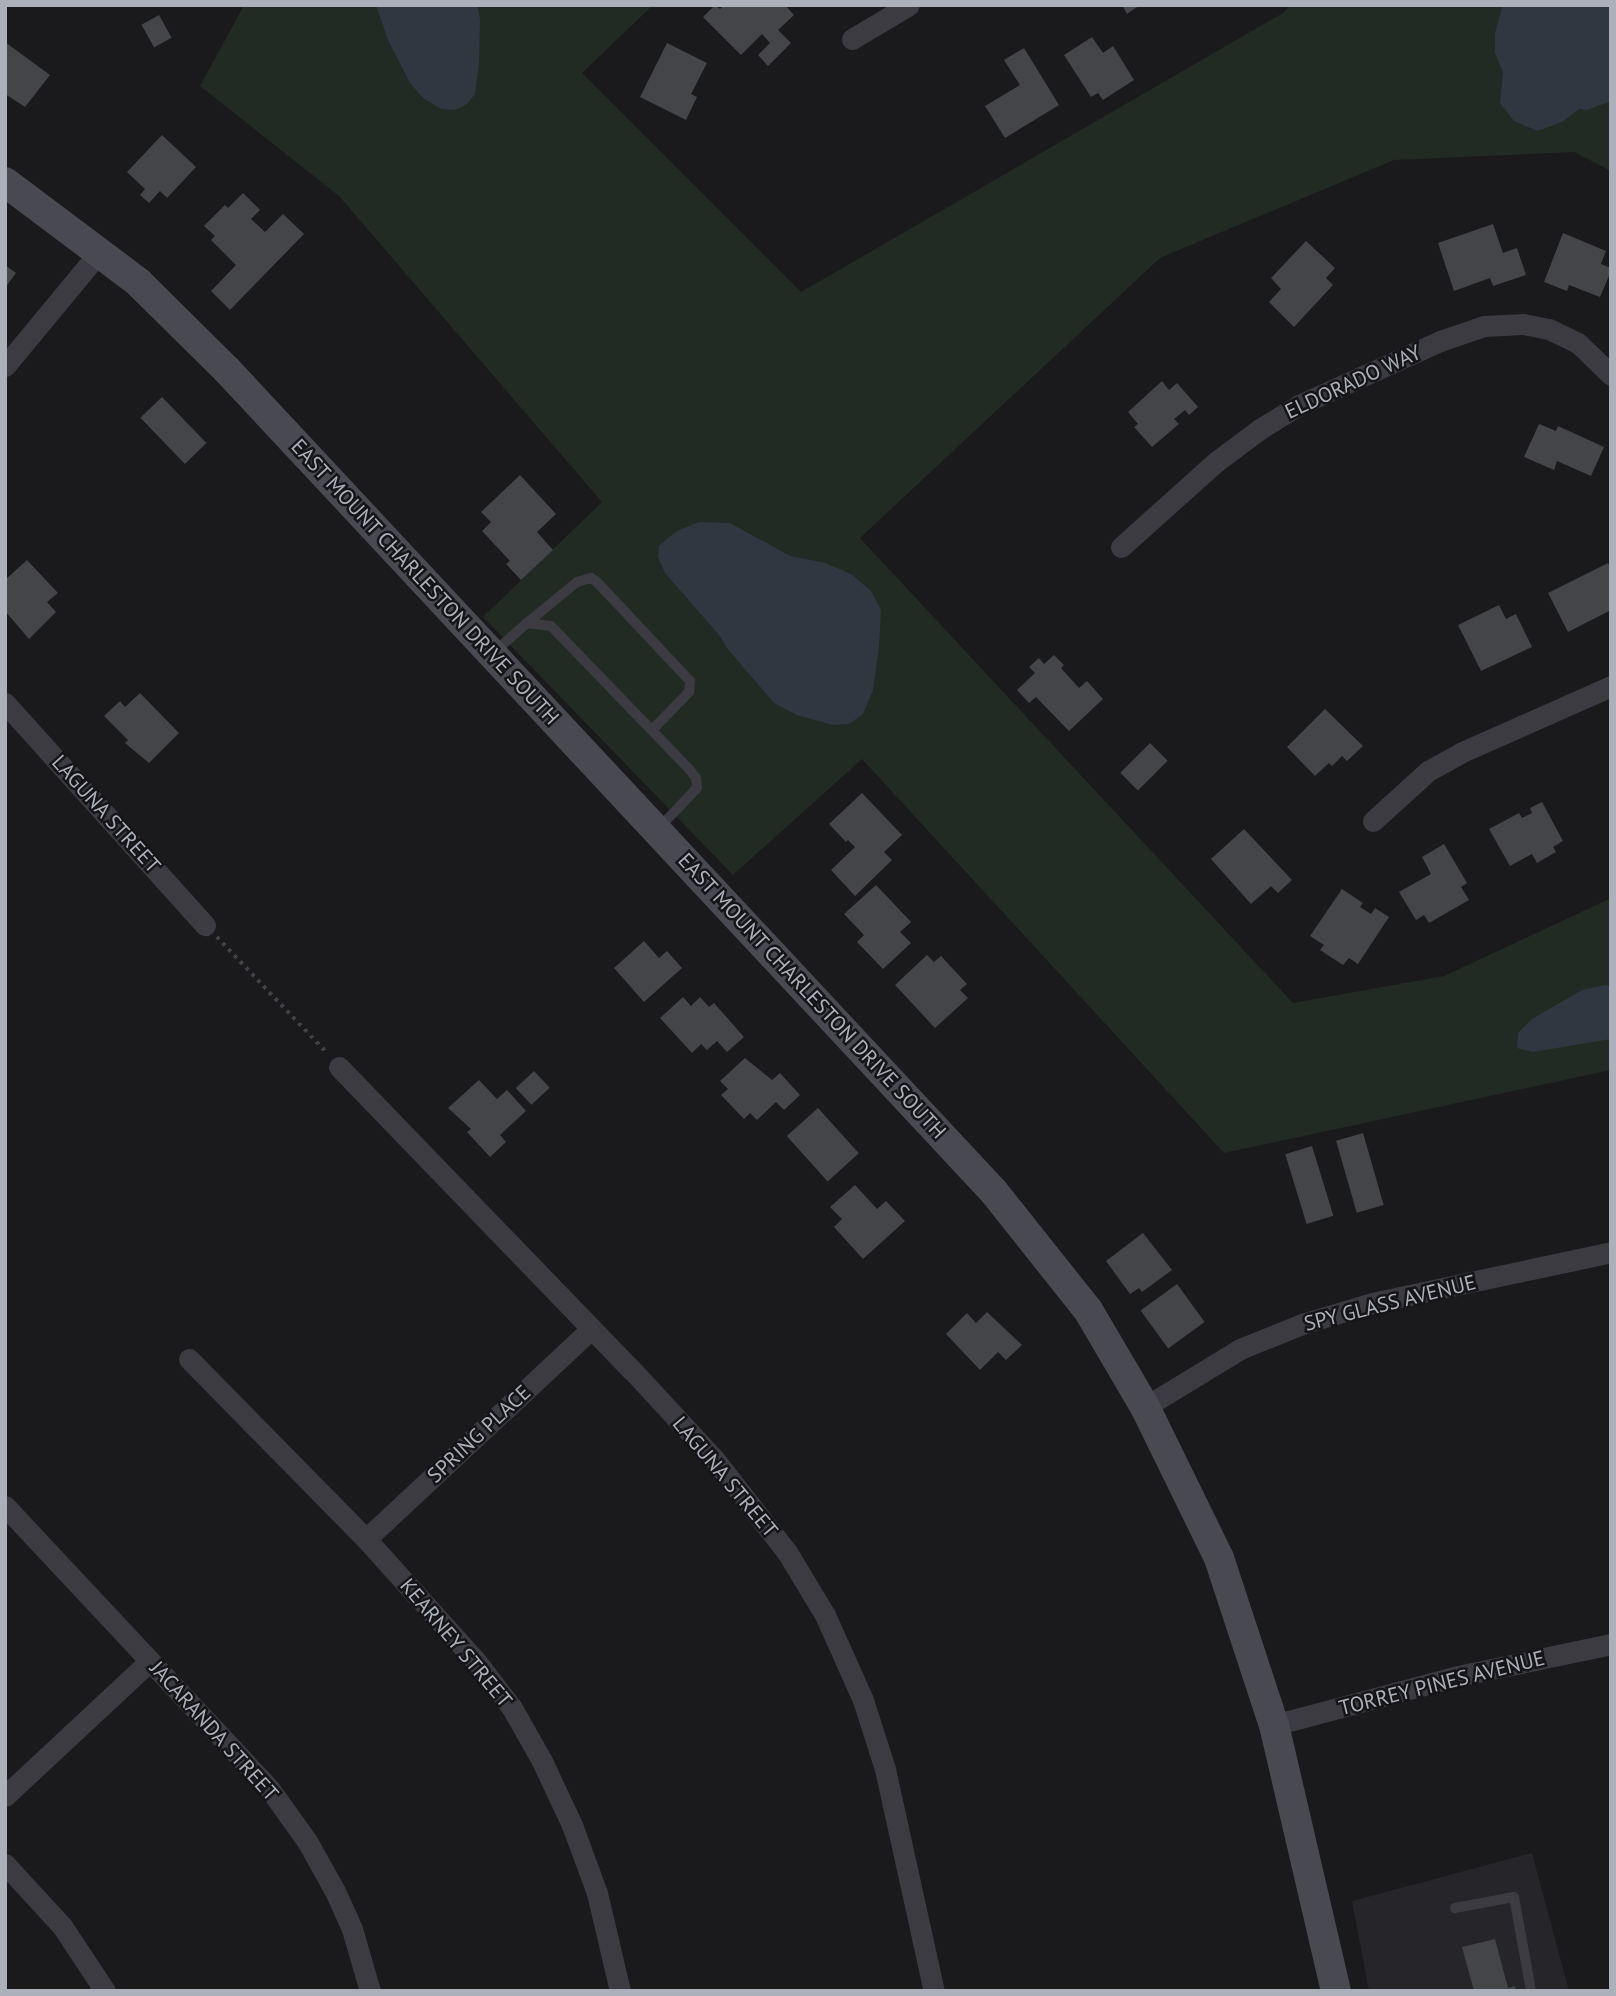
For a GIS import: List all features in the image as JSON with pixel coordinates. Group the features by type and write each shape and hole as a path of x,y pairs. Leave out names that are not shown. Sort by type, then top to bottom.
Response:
{"street":[{"path":"852,39 909,5"},
{"name":"EAST MOUNT CHARLESTON DRIVE SOUTH","path":"5,182 138,282 227,370 994,1192 1088,1310 1145,1407 1219,1558 1275,1725 1336,1991"},
{"path":"5,366 100,251"},
{"name":"ELDORADO WAY","path":"1121,547 1217,461 1260,429 1299,405 1440,341 1484,327 1523,324 1549,329 1578,343 1611,375"},
{"path":"1373,821 1428,771 1460,753 1611,686"},
{"name":"LAGUNA STREET","path":"5,703 205,925"},
{"name":"LAGUNA STREET","path":"339,1067 632,1370 753,1505 787,1552 825,1615 863,1700 885,1769 934,1991"},
{"name":"SPY GLASS AVENUE","path":"1145,1407 1240,1349 1302,1324 1373,1303 1611,1252"},
{"name":"SPRING PLACE","path":"366,1539 591,1329"},
{"name":"KEARNEY STREET","path":"189,1359 366,1539 476,1661 512,1708 542,1760 572,1825 597,1893 620,1991"},
{"name":"JACARANDA STREET","path":"5,1506 270,1788 307,1841 352,1929 370,1991"},
{"name":"TORREY PINES AVENUE","path":"1275,1725 1458,1676 1611,1644"},
{"path":"5,1796 150,1661"},
{"path":"5,1864 62,1926 105,1991"}],"lane":[{"path":"492,654 577,582 592,578 690,681 689,692 652,730"},
{"path":"527,623 551,626 561,634 696,778 697,788 657,830"},
{"path":"1455,1908 1514,1897 1531,1991"}],"path":[{"path":"205,925 339,1067"}],"shaded area":[{"path":"244,5 653,5 582,73 801,292 1283,13 1291,5 1611,5 1611,171 1574,152 1394,160 1160,258 860,538 1293,1003 1444,976 1611,898 1611,1070 1224,1153 862,759 733,875 483,617 602,502 339,196 200,86"},
{"path":"376,5 477,5 480,19 479,63 475,94 467,104 455,110 441,109 423,98 410,83 388,40"},
{"path":"1503,5 1611,5 1611,101 1587,110 1579,109 1562,122 1537,131 1514,121 1500,103 1503,72 1495,53 1495,33"},
{"path":"699,522 730,523 790,556 825,563 851,574 871,591 881,610 879,646 873,690 863,714 849,724 833,725 797,715 774,703 727,648 720,636 665,573 658,557 659,546 668,538"},
{"path":"1606,985 1611,987 1611,1039 1533,1052 1517,1048 1518,1033 1532,1019 1582,990"},
{"path":"1532,1853 1569,1991 1369,1991 1352,1901"}],"building":[{"path":"715,5 720,9 724,5 785,5 794,15 778,30 791,43 768,66 758,55 770,43 762,34 741,55 703,17"},
{"path":"1122,5 1140,5 1127,14"},
{"path":"159,15 172,38 154,47 142,25"},
{"path":"1092,37 1103,53 1113,46 1134,80 1103,100 1098,93 1091,97 1064,55"},
{"path":"5,42 50,75 25,107 5,94"},
{"path":"667,43 707,63 691,94 697,97 686,120 640,97"},
{"path":"1024,48 1059,105 1005,138 985,106 1020,85 1004,60"},
{"path":"162,135 196,167 167,198 160,191 149,203 140,195 145,189 127,172"},
{"path":"243,193 260,210 251,219 265,232 283,214 304,234 230,310 211,291 236,265 211,240 215,236 204,226 225,205 228,208"},
{"path":"1493,224 1503,253 1517,248 1526,275 1493,286 1490,278 1454,291 1438,243"},
{"path":"1563,233 1606,251 1601,264 1611,268 1611,271 1600,297 1569,285 1567,291 1544,282"},
{"path":"1306,241 1335,268 1326,278 1333,285 1294,327 1269,302 1281,289 1271,278"},
{"path":"5,265 16,273 5,288"},
{"path":"1162,381 1169,390 1177,383 1198,407 1189,415 1185,410 1174,419 1179,424 1152,447 1134,427 1138,424 1128,412"},
{"path":"162,397 206,443 185,464 140,418"},
{"path":"1539,424 1556,431 1558,426 1604,447 1591,476 1557,461 1554,470 1524,457"},
{"path":"520,475 556,514 537,532 553,550 521,580 506,564 510,561 482,531 491,522 481,512"},
{"path":"27,560 58,593 47,602 56,612 29,639 5,611 5,580"},
{"path":"1608,563 1611,569 1611,610 1568,632 1548,593"},
{"path":"1499,605 1506,619 1516,614 1532,647 1481,671 1458,625"},
{"path":"1054,655 1064,665 1061,668 1079,688 1087,681 1103,699 1069,731 1036,697 1029,703 1017,690 1035,673 1029,667 1039,658 1044,664"},
{"path":"140,693 179,733 149,763 125,743 128,740 104,716 120,701 125,707"},
{"path":"1325,709 1363,746 1347,761 1342,756 1332,766 1329,763 1315,776 1287,747"},
{"path":"1150,743 1168,761 1138,790 1120,773"},
{"path":"862,793 902,835 884,852 892,860 855,896 831,870 855,847 848,840 846,842 829,824"},
{"path":"1542,802 1563,841 1553,847 1556,852 1537,863 1532,854 1510,866 1489,829 1519,813 1522,818 1532,813 1530,808"},
{"path":"1244,829 1292,880 1278,893 1271,886 1251,904 1211,859"},
{"path":"1444,844 1467,883 1461,887 1469,900 1429,923 1424,915 1416,920 1399,892 1431,874 1422,857"},
{"path":"876,885 911,922 900,932 911,943 883,969 857,942 864,935 844,914"},
{"path":"1342,889 1363,903 1360,907 1371,914 1375,908 1389,917 1358,964 1349,958 1343,965 1320,950 1324,945 1310,936"},
{"path":"644,941 659,958 667,951 682,968 644,1002 614,968"},
{"path":"927,955 934,962 941,956 967,984 960,990 968,998 935,1028 895,985"},
{"path":"683,997 691,1006 700,997 709,1007 714,1003 744,1037 727,1052 717,1041 707,1050 701,1044 692,1053 660,1018"},
{"path":"745,1058 772,1080 780,1073 800,1095 784,1110 776,1102 757,1120 750,1113 744,1119 721,1095 728,1089 720,1081"},
{"path":"534,1071 550,1088 531,1105 516,1088"},
{"path":"479,1080 497,1099 507,1090 526,1111 500,1135 506,1142 490,1157 467,1132 471,1129 448,1108"},
{"path":"818,1108 859,1153 828,1181 787,1136"},
{"path":"1363,1133 1384,1205 1357,1213 1336,1141"},
{"path":"1312,1146 1333,1216 1307,1224 1285,1154"},
{"path":"855,1185 877,1209 886,1201 905,1221 863,1259 834,1227 842,1219 830,1207"},
{"path":"1143,1233 1172,1270 1142,1292 1139,1288 1130,1294 1106,1261"},
{"path":"1177,1284 1205,1322 1168,1348 1141,1310"},
{"path":"987,1312 1022,1345 1006,1360 998,1352 980,1370 946,1334 967,1313 976,1323"},
{"path":"1495,1939 1508,1988 1515,1986 1516,1991 1474,1991 1462,1947"}]}
